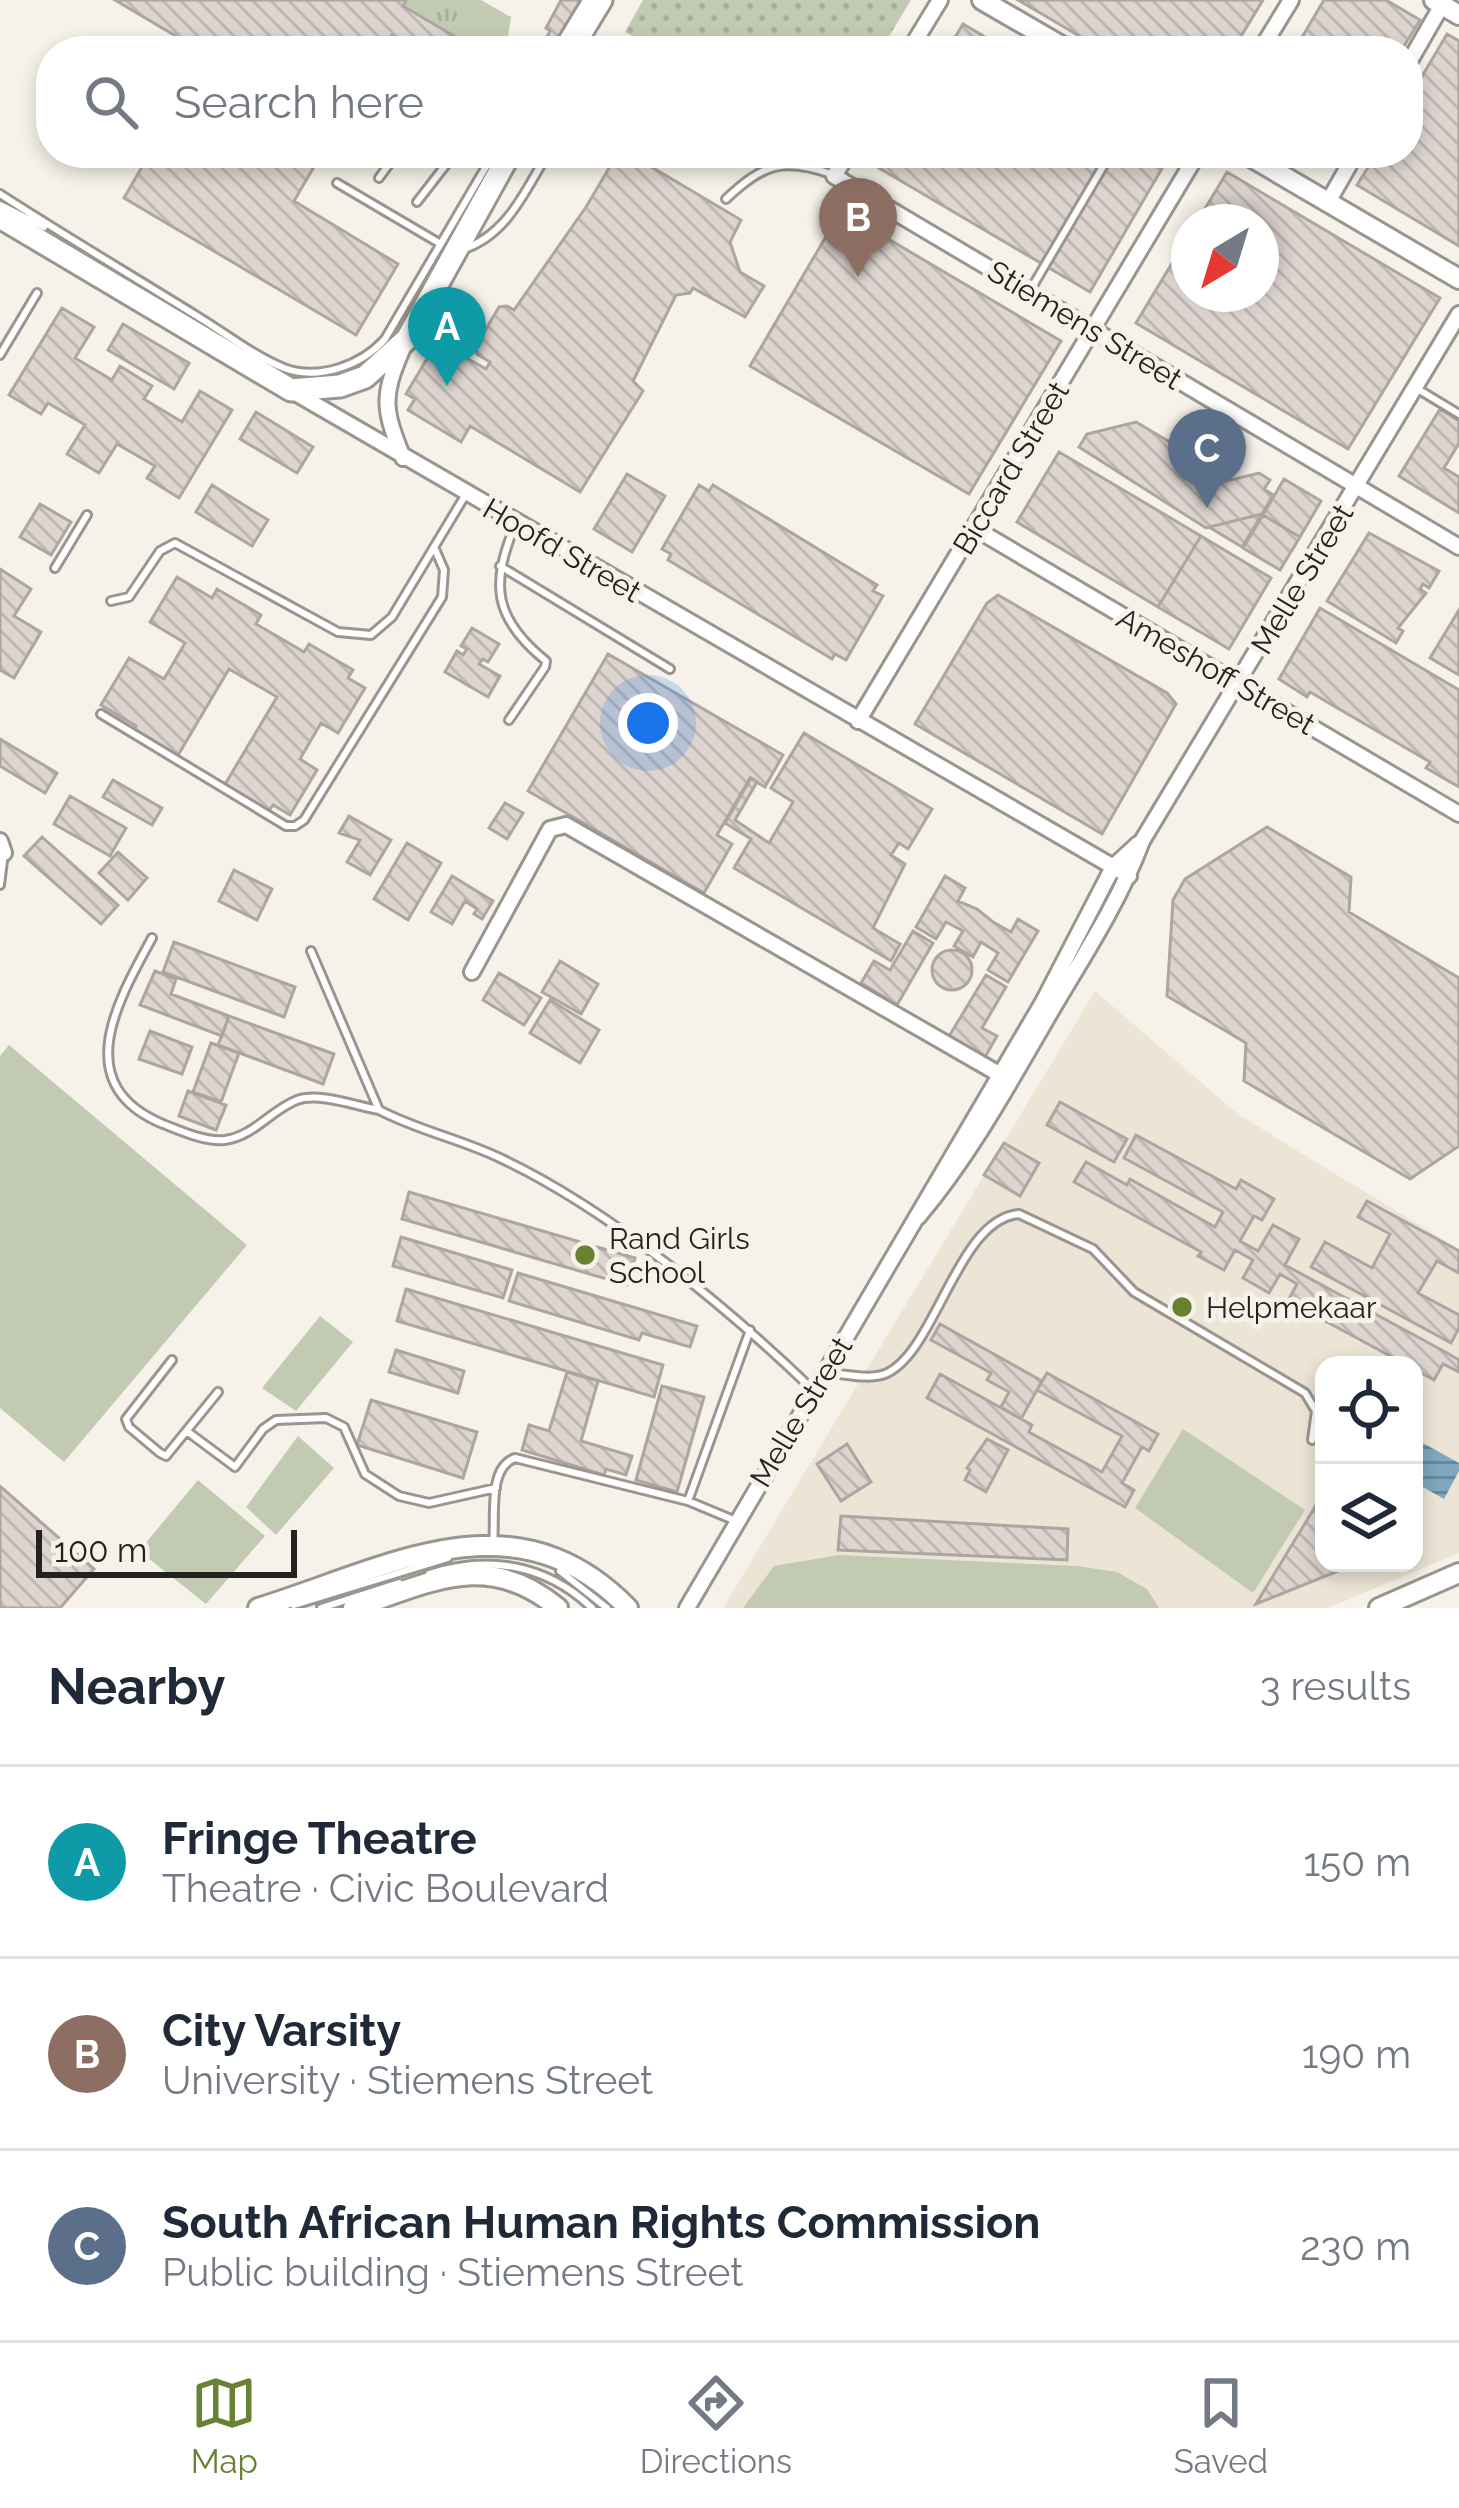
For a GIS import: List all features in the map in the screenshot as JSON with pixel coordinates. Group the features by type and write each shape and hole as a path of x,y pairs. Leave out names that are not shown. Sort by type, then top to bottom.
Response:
{"main road":[{"path":"579,36 601,0"},
{"path":"982,0 1044,36"},
{"path":"291,390 340,386 365,376 407,339 447,248 494,168"},
{"path":"1270,168 1459,279"},
{"name":"Hoofd Street","path":"0,217 291,390"},
{"path":"258,1608 446,1549 493,1544 522,1546 568,1562 595,1578 628,1608"},
{"path":"353,1608 468,1573 519,1582 558,1608"},
{"path":"1379,1608 1459,1574"}],"street":[{"path":"918,36 940,0"},
{"path":"1269,36 1291,0"},
{"path":"1423,40 1445,6"},
{"path":"835,176 840,168"},
{"name":"Biccard Street","path":"858,721 1189,168"},
{"path":"1328,202 1347,168"},
{"name":"Stiemens Street","path":"835,176 1459,547"},
{"name":"Melle Street","path":"918,1217 950,1180 994,1108 1129,876 1142,841 1459,314"},
{"path":"403,458 384,405 407,339"},
{"name":"Hoofd Street","path":"291,390 1129,876"},
{"name":"Ameshoff Street","path":"974,528 1459,814"},
{"path":"472,971 550,830 566,825 999,1074"},
{"name":"Melle Street","path":"687,1608 1043,1002 1113,867 1142,841"}],"lane":[{"path":"564,36 586,0"},
{"path":"379,178 386,168"},
{"path":"417,202 443,168"},
{"path":"337,183 447,248 476,246 502,227 539,168"},
{"path":"725,199 755,173 770,168"},
{"path":"813,168 835,176"},
{"path":"1029,292 1102,168"},
{"path":"0,194 286,368 311,373 370,356 447,248"},
{"path":"0,205 74,241"},
{"path":"0,355 37,293"},
{"path":"1415,388 1459,414"},
{"path":"112,601 129,598 160,551 175,543 338,632 371,635 392,617 466,494"},
{"path":"56,568 87,514"},
{"path":"509,720 546,661 518,639 501,603 500,566 516,523"},
{"path":"101,714 235,798 286,826 295,826 304,820 336,771 442,597 444,570 434,547"},
{"path":"500,566 670,669"},
{"path":"0,885 2,847"},
{"path":"152,938 110,1025 107,1054 110,1076 124,1097 146,1116 213,1140 247,1133 304,1099 379,1110 501,1158 572,1198 750,1330 814,1392"},
{"path":"311,951 379,1110"},
{"path":"825,1373 869,1377 904,1362 956,1271 996,1221 1019,1214 1093,1249 1134,1292 1305,1393 1316,1411 1312,1440"},
{"path":"688,1501 750,1330"},
{"path":"172,1360 127,1415 126,1424 166,1456 218,1392"},
{"path":"188,1432 235,1467 263,1429 276,1420 326,1418 344,1427 365,1474 399,1496 429,1503 496,1488"},
{"path":"493,1544 496,1488 503,1462 515,1458 688,1501 736,1520"},
{"path":"285,1608 425,1564 488,1553 519,1556 563,1572 607,1608"},
{"path":"321,1608 448,1568 492,1563 541,1574 592,1608"}],"shaded area":[{"name":"Helpmekaar","path":"1095,991 1239,1115 1459,1249 1459,1553 1423,1568 1423,1356 1315,1356 1315,1572 1414,1572 1328,1608 723,1608"}],"green space":[{"path":"407,0 481,0 511,17 508,36 454,36 404,5"},
{"path":"643,0 911,0 889,36 632,36 625,32"},
{"path":"9,1045 247,1245 64,1462 0,1408 0,1056"},
{"path":"320,1316 353,1342 296,1411 262,1388"},
{"path":"1183,1429 1305,1510 1253,1593 1135,1508"},
{"path":"298,1436 334,1468 276,1535 246,1507"},
{"path":"198,1480 265,1536 206,1604 139,1551"},
{"path":"839,1555 1117,1572 1147,1589 1159,1608 743,1608 774,1566"}],"water":[{"path":"1423,1443 1459,1463 1444,1499 1423,1487"}],"building":[{"path":"115,0 406,0 403,6 454,36 392,35 176,36"},
{"path":"561,0 583,0 563,36 548,36 546,28"},
{"path":"1018,0 1263,0 1241,36 1079,36"},
{"path":"1324,0 1386,0 1420,20 1410,36 1303,36"},
{"path":"963,24 983,36 956,36"},
{"path":"1447,34 1459,41 1459,246 1357,185 1368,168 1423,168 1423,75"},
{"path":"141,168 313,168 294,201 398,264 356,335 124,198"},
{"path":"609,168 653,168 741,220 730,242 740,272 764,286 745,317 693,288 676,295 633,381 643,391 580,492 470,426 461,442 408,410 415,399 406,394 434,347 442,352 446,346 486,369 490,362 477,354 476,346 499,307 514,310"},
{"path":"879,168 1162,168 1090,292"},
{"path":"1227,172 1440,298 1348,449 1136,323 1171,265 1171,312 1279,312 1279,204 1208,204"},
{"path":"841,211 1061,341 969,494 750,366"},
{"path":"62,308 94,327 75,358 112,380 120,366 152,386 144,399 182,422 200,391 232,410 179,498 147,478 155,466 117,444 99,473 67,454 85,425 48,403 41,414 9,395"},
{"path":"123,324 189,363 174,389 108,350"},
{"path":"1440,409 1459,421 1459,443 1444,468 1459,477 1459,513 1399,476"},
{"path":"256,412 313,447 297,473 240,439"},
{"path":"1136,422 1178,447 1182,464 1214,484 1259,473 1270,480 1264,489 1273,495 1262,514 1206,528 1079,447 1087,434"},
{"path":"1059,452 1201,536 1158,607 1017,522"},
{"path":"627,474 665,496 632,552 594,529"},
{"path":"1284,479 1321,501 1300,537 1263,515"},
{"path":"212,485 268,520 252,546 196,512"},
{"path":"699,485 709,491 713,485 877,585 873,591 883,596 846,660 835,654 832,659 668,560 671,554 662,549"},
{"path":"40,504 71,522 51,555 20,537"},
{"path":"1262,514 1242,547 1209,527"},
{"path":"1263,515 1300,537 1280,570 1243,548"},
{"path":"1369,533 1439,571 1429,588 1423,584 1420,589 1426,593 1398,628 1403,631 1396,643 1327,601"},
{"path":"1201,536 1271,578 1229,649 1158,607"},
{"path":"0,569 31,589 14,616 41,632 14,678 0,670"},
{"path":"177,577 212,598 217,589 261,615 256,624 304,652 309,644 353,670 348,678 365,688 338,733 321,723 300,759 317,770 290,815 273,805 268,812 224,786 277,697 229,669 177,757 101,705 129,658 164,679 185,643 150,622"},
{"path":"998,595 1167,693 1176,704 1102,834 915,724 987,603"},
{"path":"1320,608 1459,690 1459,787 1426,768 1430,762 1279,679"},
{"path":"1459,610 1459,675 1430,658"},
{"path":"472,628 499,644 488,662 483,659 479,664 500,676 488,697 445,672 457,651 463,655 467,649 461,646"},
{"path":"608,654 783,755 765,787 750,778 717,835 732,844 704,893 528,791"},
{"path":"804,733 932,809 908,849 899,843 891,855 905,864 873,928 900,944 891,961 734,868 751,839 725,823 751,778 757,782 735,820 769,843 793,802 771,788"},
{"path":"0,739 57,773 45,793 0,766"},
{"path":"113,780 162,808 152,825 103,797"},
{"path":"70,796 126,828 110,856 54,824"},
{"path":"505,803 523,813 507,839 489,828"},
{"path":"349,816 391,840 370,875 347,862 360,840 339,833"},
{"path":"1267,827 1351,877 1349,912 1459,978 1459,1146 1410,1179 1244,1081 1246,1043 1167,996 1173,900 1185,879"},
{"path":"42,837 118,905 101,924 24,856"},
{"path":"407,843 441,863 408,920 374,899"},
{"path":"118,852 147,878 128,900 99,873"},
{"path":"234,870 272,889 257,920 219,901"},
{"path":"452,876 493,901 482,919 465,901 452,924 431,912"},
{"path":"945,876 965,888 958,901 993,922 1011,932 1018,919 1038,931 1008,982 988,970 998,953 981,942 973,957 954,946 963,931 946,922 936,939 916,927"},
{"path":"913,931 933,943 897,1005 861,983 874,961 890,970"},
{"path":"174,942 295,987 284,1017 163,972"},
{"path":"952,950 966,956 972,970 966,984 952,990 938,984 932,970 938,956"},
{"path":"560,961 598,984 581,1014 542,992"},
{"path":"155,971 176,979 171,994 229,1016 222,1036 140,1005"},
{"path":"499,973 541,998 524,1025 483,1000"},
{"path":"986,975 1006,987 982,1028 997,1036 984,1059 948,1038"},
{"path":"550,1000 599,1030 580,1063 530,1033"},
{"path":"229,1016 334,1054 323,1084 218,1045"},
{"path":"150,1031 192,1047 182,1074 139,1059"},
{"path":"211,1043 239,1053 221,1102 193,1092"},
{"path":"188,1091 226,1105 216,1130 179,1116"},
{"path":"1060,1102 1127,1139 1114,1162 1047,1125"},
{"path":"1136,1135 1236,1189 1241,1180 1274,1199 1262,1220 1254,1216 1240,1241 1258,1251 1273,1225 1299,1239 1285,1265 1459,1360 1459,1372 1443,1364 1434,1380 1423,1374 1423,1356 1390,1356 1288,1301 1297,1284 1280,1274 1269,1293 1243,1278 1253,1260 1235,1250 1224,1270 1198,1256 1201,1252 1074,1182 1086,1162 1127,1185 1130,1179 1215,1227 1223,1212 1124,1158"},
{"path":"1004,1143 1039,1163 1020,1196 984,1175"},
{"path":"409,1192 635,1258 627,1285 402,1219"},
{"path":"1367,1201 1459,1251 1459,1273 1437,1261 1418,1293 1459,1315 1451,1343 1311,1267 1325,1242 1372,1268 1390,1234 1358,1217"},
{"path":"401,1237 512,1270 503,1298 393,1266"},
{"path":"518,1273 697,1326 690,1347 642,1333 639,1340 509,1301"},
{"path":"406,1289 663,1365 654,1397 397,1321"},
{"path":"940,1324 1042,1381 1021,1419 1001,1407 1009,1392 987,1380 991,1373 931,1340"},
{"path":"396,1350 464,1371 458,1393 389,1372"},
{"path":"567,1372 598,1381 581,1441 632,1456 626,1475 606,1469 604,1475 522,1450 529,1425 549,1431"},
{"path":"1047,1373 1158,1434 1149,1451 1142,1447 1122,1483 1134,1490 1125,1507 927,1398 940,1374 1032,1425 1029,1432 1102,1472 1122,1436 1037,1390"},
{"path":"662,1386 704,1397 677,1492 636,1480"},
{"path":"371,1400 477,1432 463,1478 357,1445"},
{"path":"987,1439 1008,1450 986,1492 965,1480 967,1468"},
{"path":"847,1444 871,1482 841,1501 817,1464"},
{"path":"0,1486 94,1569 60,1608 0,1608"},
{"path":"1315,1507 1315,1572 1336,1572 1256,1604"},
{"path":"841,1516 1068,1529 1067,1560 838,1550"}],"place":[{"name":"City Varsity","path":"858,277"},
{"name":"Fringe Theatre","path":"447,386"},
{"name":"South African Human Rights Commission","path":"1207,508"},
{"name":"Rand Girls School","path":"585,1255"},
{"name":"Helpmekaar","path":"1182,1307"}]}
